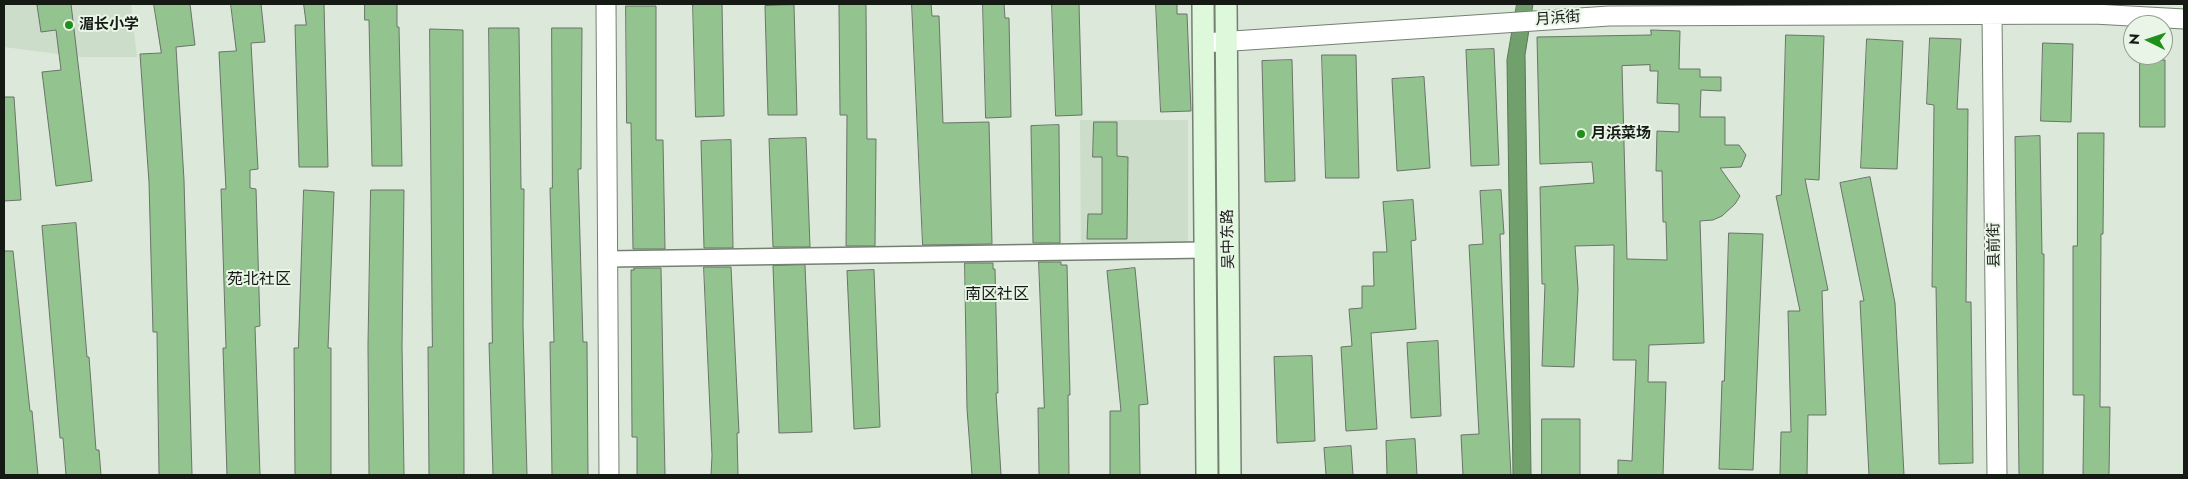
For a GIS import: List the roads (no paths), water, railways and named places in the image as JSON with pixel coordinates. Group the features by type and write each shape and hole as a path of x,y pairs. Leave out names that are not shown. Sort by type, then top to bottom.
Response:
{"main road":[{"name":"吴中东路","path":"1203,4 1207,475"},
{"name":"吴中东路","path":"1226,4 1230,475"}],"street":[{"path":"606,4 609,475"},
{"name":"月浜街","path":"1203,43 1609,16 2094,14 2184,19"},
{"name":"县前街","path":"1992,15 1997,475"},
{"path":"608,259 1206,250"}],"place":[{"name":"湄长小学","path":"69,25"},
{"name":"月浜菜场","path":"1581,134"}],"district":[{"name":"苑北社区","path":"259,280"},
{"name":"南区社区","path":"997,295"}]}
